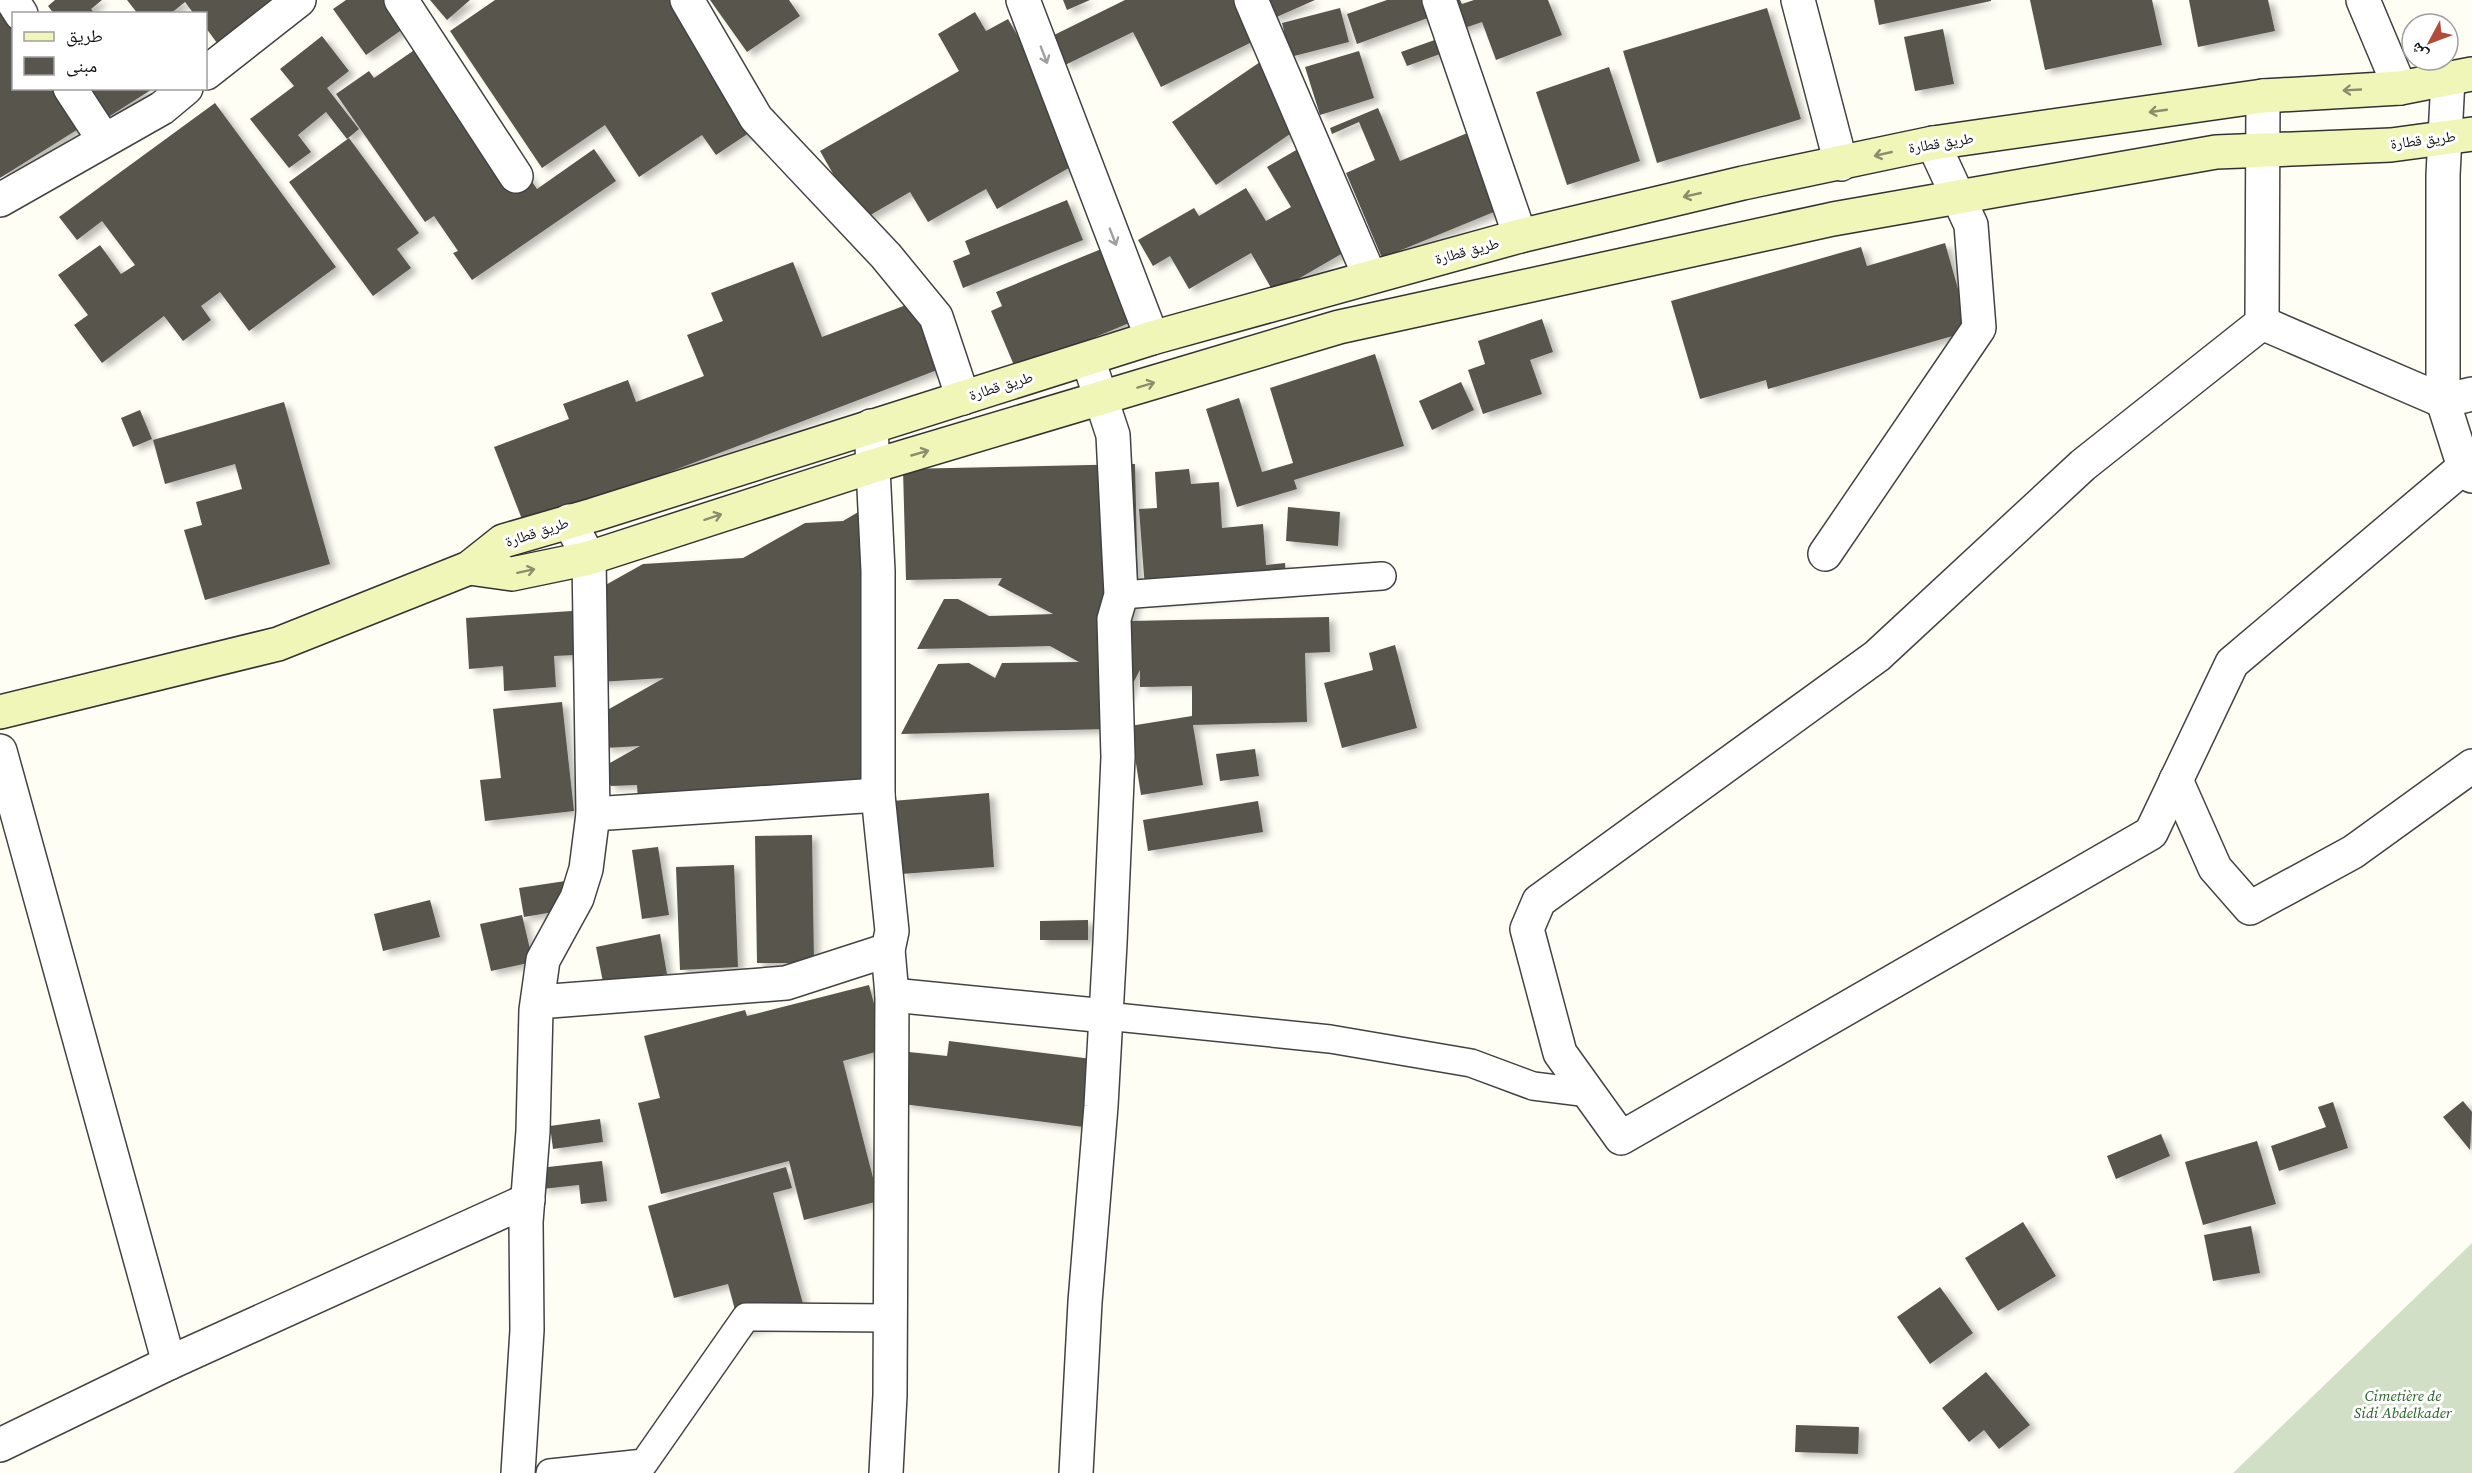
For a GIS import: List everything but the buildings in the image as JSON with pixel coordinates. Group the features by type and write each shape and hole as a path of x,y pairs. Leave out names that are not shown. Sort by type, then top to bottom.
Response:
{"main road":[{"name":"طريق قطارة","path":"469,568 503,541 1152,338 1520,236 1743,183 1933,143 2264,96 2400,87 2460,77"},
{"name":"طريق قطارة","path":"469,568 512,574 588,558 873,466 1339,327 1833,219 2216,152 2391,145 2458,136"},
{"path":"0,712 278,644 469,568"}],"street":[{"path":"207,72 299,0"},
{"path":"401,0 516,176"},
{"path":"687,0 756,118 886,256 936,317 963,398"},
{"path":"1023,0 1152,338"},
{"path":"1251,0 1370,277"},
{"path":"1439,0 1520,236"},
{"path":"1798,0 1841,164"},
{"path":"2363,0 2400,87"},
{"path":"2262,323 2083,465 1877,656 1539,901 1527,929 1560,1053 1621,1138 2151,833 2232,663 2468,472 2457,397 2460,77"},
{"path":"71,90 104,140"},
{"path":"0,200 162,108 184,90"},
{"path":"2262,323 2264,96"},
{"path":"1825,554 1979,328 1971,225 1933,143"},
{"path":"2262,323 2457,397"},
{"path":"1076,1473 1085,1302 1106,1016 1118,757 1114,619 1121,595 1113,435 1088,359"},
{"path":"871,426 878,571 878,795 892,931 888,950 892,995 891,1318 886,1473"},
{"path":"518,1473 527,1330 526,1222 533,1131 538,1002 543,960 577,898 586,869 593,814 588,558 569,521"},
{"path":"1121,595 1382,576"},
{"path":"0,751 169,1363"},
{"path":"2176,780 2216,868 2250,908 2353,852 2472,766"},
{"path":"593,814 878,795"},
{"path":"538,1002 786,983 888,950"},
{"path":"892,995 1330,1039 1471,1063 1533,1086 1589,1093"},
{"path":"0,1445 169,1363 528,1200"},
{"path":"550,1473 602,1470 644,1464 746,1317 891,1318"}],"green space":[{"name":"Cimetière de Sidi Abdelkader","path":"2472,1243 2472,1473 2233,1473"}]}
